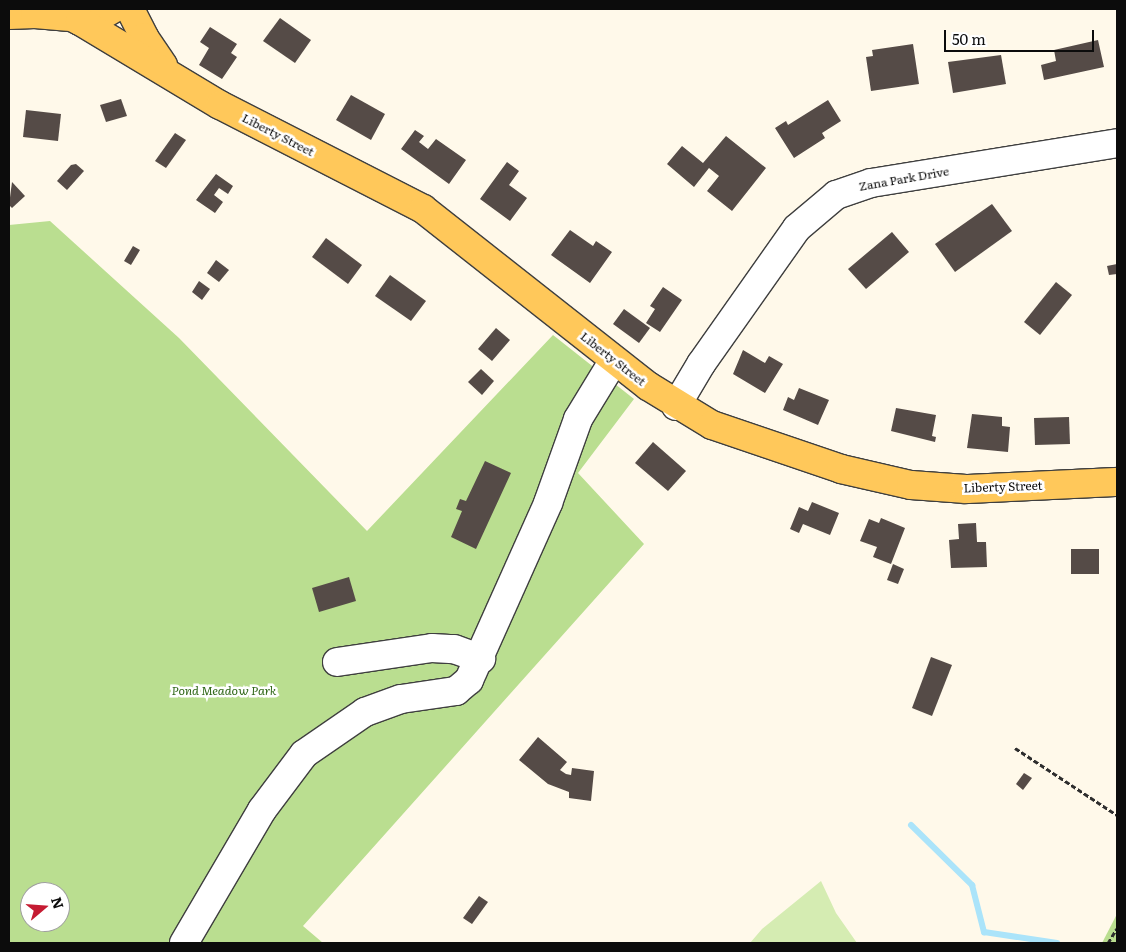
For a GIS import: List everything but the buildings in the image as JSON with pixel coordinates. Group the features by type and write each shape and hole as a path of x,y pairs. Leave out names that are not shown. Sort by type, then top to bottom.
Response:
{"main road":[{"path":"68,15 94,20 113,9"},
{"name":"Liberty Street","path":"130,9 147,42 166,70"},
{"name":"Liberty Street","path":"9,16 35,14 68,15 166,70 220,105 423,209 483,253 614,360 676,406 712,425 768,447 895,483 966,489 1117,482"}],"street":[{"name":"Zana Park Drive","path":"676,406 701,364 792,234 815,210 836,195 879,182 1117,142"},
{"path":"184,943 262,810 304,754 346,722 382,704 456,690 469,680 481,659 554,490 578,419 614,360"},
{"path":"337,662 432,648 454,649 481,659"}],"path":[{"path":"1014,748 1117,816"},
{"path":"1108,943 1117,928"}],"green space":[{"name":"Pond Meadow Park","path":"50,221 179,338 367,531 553,335 634,399 578,473 644,544 303,926 323,943 9,943 9,225"},
{"path":"821,881 836,913 857,943 750,943 762,929"},
{"path":"1117,914 1117,943 1102,943"}],"waterway":[{"path":"911,825 972,885 984,932 1057,943"}]}
